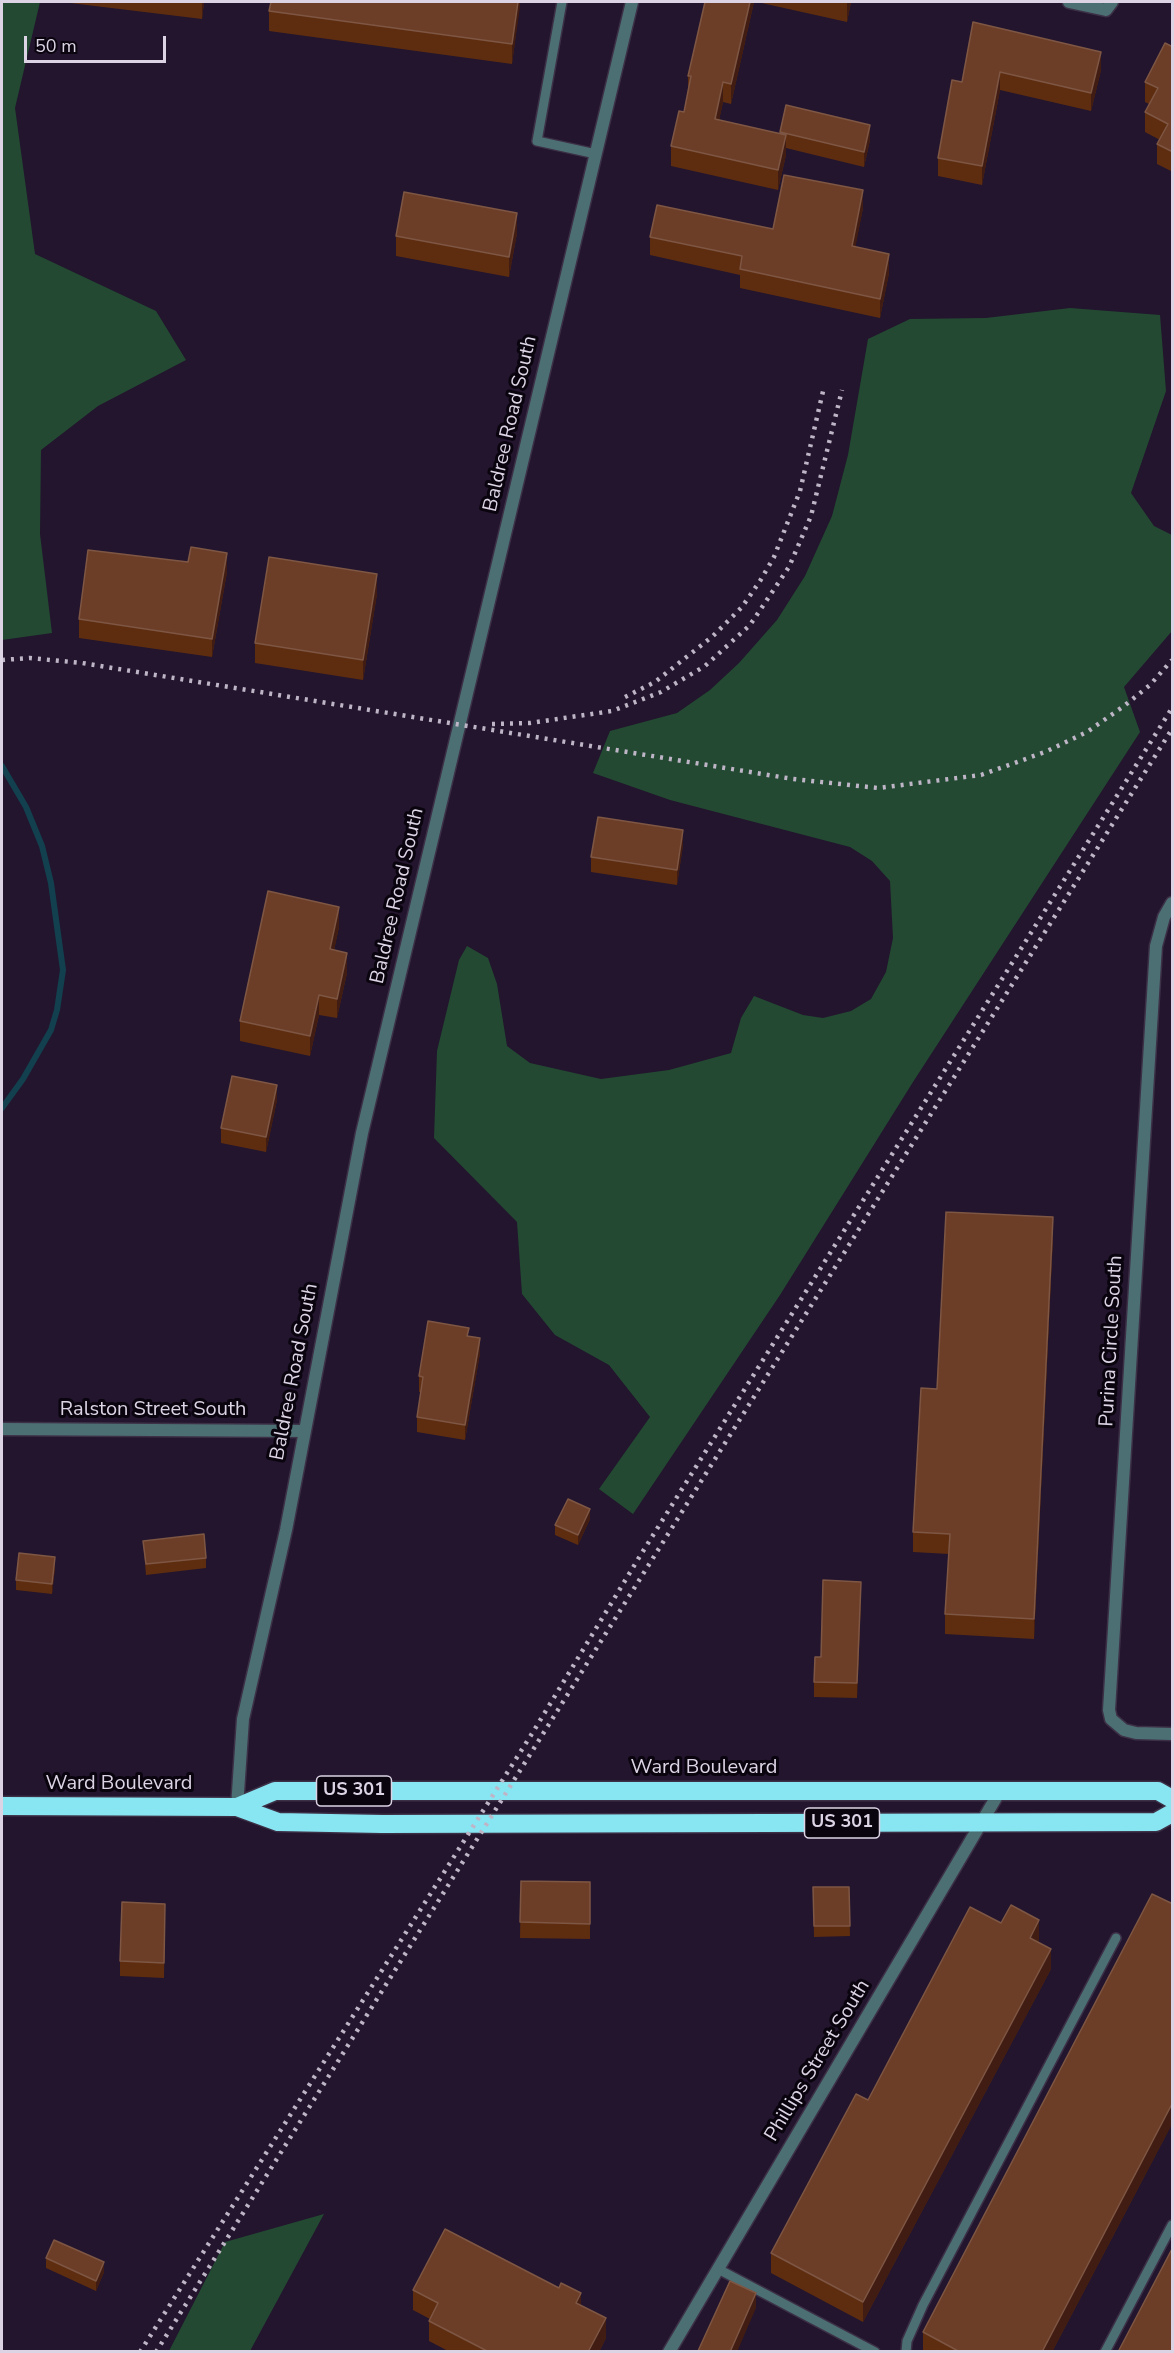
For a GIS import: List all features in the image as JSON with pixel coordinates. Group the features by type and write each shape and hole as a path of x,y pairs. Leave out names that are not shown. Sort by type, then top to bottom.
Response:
{"highway":[{"name":"Ward Boulevard","path":"237,1807 275,1791 1158,1791 1173,1799"},
{"name":"Ward Boulevard","path":"2,1806 237,1807 278,1822 1156,1822 1173,1813"}],"street":[{"name":"Baldree Road South","path":"237,1807 243,1719 286,1530 353,1179 382,1043 632,2"},
{"path":"1069,2 1106,10 1112,2"},
{"name":"Purina Circle South","path":"1173,903 1164,917 1156,946 1109,1710 1111,1719 1124,1730 1136,1733 1173,1734"},
{"name":"Ralston Street South","path":"2,1429 304,1431"},
{"name":"Phillips Street South","path":"669,2352 1000,1791"}],"lane":[{"path":"562,2 537,141 596,154"},
{"path":"906,2352 907,2341 923,2305 1116,1938"},
{"path":"1105,2352 1173,2225"},
{"path":"718,2269 875,2352"}],"green space":[{"path":"2,2 40,2 15,108 35,254 156,311 186,360 98,406 41,450 40,534 52,633 2,640"},
{"path":"1070,308 1160,315 1166,391 1131,493 1154,526 1172,535 1172,631 1124,687 1140,732 913,1082 780,1295 633,1514 599,1489 650,1417 609,1365 555,1335 522,1294 517,1222 434,1138 437,1051 459,960 467,946 488,958 497,984 507,1046 530,1063 601,1079 669,1070 731,1053 741,1018 754,996 803,1015 823,1018 851,1011 871,999 886,972 893,938 890,881 872,861 850,847 670,800 593,773 610,731 677,713 710,690 739,663 777,620 805,576 832,516 848,455 868,339 910,319 986,318"},
{"path":"324,2214 250,2351 169,2351 225,2242"}],"building":[{"path":"271,2 518,2 512,44 269,11"},
{"path":"705,2 750,2 731,84 723,82 715,119 786,135 778,170 671,146 679,111 684,112 691,76 688,76"},
{"path":"973,22 1101,52 1091,93 1000,72 982,166 938,158 952,80 962,82"},
{"path":"1165,43 1173,47 1173,152 1157,144 1168,124 1145,112 1158,88 1145,82"},
{"path":"786,105 870,125 864,152 780,132"},
{"path":"784,175 863,190 852,246 889,254 880,299 740,269 742,256 650,237 657,205 773,229"},
{"path":"404,192 517,213 509,257 396,236"},
{"path":"191,547 227,553 212,639 79,619 88,550 188,562"},
{"path":"269,557 377,574 363,660 255,643"},
{"path":"598,817 683,830 677,870 591,857"},
{"path":"268,891 339,907 330,949 347,953 337,999 319,995 310,1036 240,1021"},
{"path":"232,1076 277,1085 266,1137 221,1128"},
{"path":"946,1212 1053,1217 1034,1619 945,1614 950,1534 913,1532 921,1388 937,1389"},
{"path":"428,1321 469,1328 467,1336 480,1338 465,1425 417,1417 423,1377 419,1376"},
{"path":"568,1499 590,1509 578,1535 555,1525"},
{"path":"204,1534 206,1558 146,1564 143,1541"},
{"path":"19,1553 55,1557 52,1584 16,1580"},
{"path":"823,1580 861,1582 857,1683 814,1682 815,1657 821,1657"},
{"path":"521,1881 590,1882 590,1924 520,1922"},
{"path":"813,1887 849,1887 850,1926 814,1926"},
{"path":"1152,1894 1173,1904 1173,2102 1042,2352 960,2352 923,2332"},
{"path":"122,1902 165,1904 164,1963 120,1961"},
{"path":"1011,1905 1039,1920 1030,1938 1051,1949 863,2302 771,2253 856,2094 868,2100 970,1907 1001,1923"},
{"path":"445,2229 559,2288 561,2283 581,2293 576,2303 606,2318 588,2352 489,2352 429,2321 438,2303 413,2290"},
{"path":"54,2240 104,2262 96,2281 46,2258"},
{"path":"1173,2247 1173,2352 1118,2352"},
{"path":"730,2281 756,2293 730,2352 700,2352 698,2351"}],"waterway":[{"path":"2,766 26,807 42,846 51,883 63,970 57,1010 51,1030 23,1079 2,1108"}],"railway":[{"path":"625,697 655,682 713,636 742,607 760,581 774,557 800,491 824,387"},
{"path":"492,724 530,723 612,711 661,692 705,666 750,625 789,567 811,516 842,390"},
{"path":"2,660 30,658 82,663 793,779 878,788 981,775 1045,752 1087,732 1124,706 1150,685 1172,660"},
{"path":"140,2352 533,1732 640,1556 1172,708"},
{"path":"156,2352 1172,729"}]}
